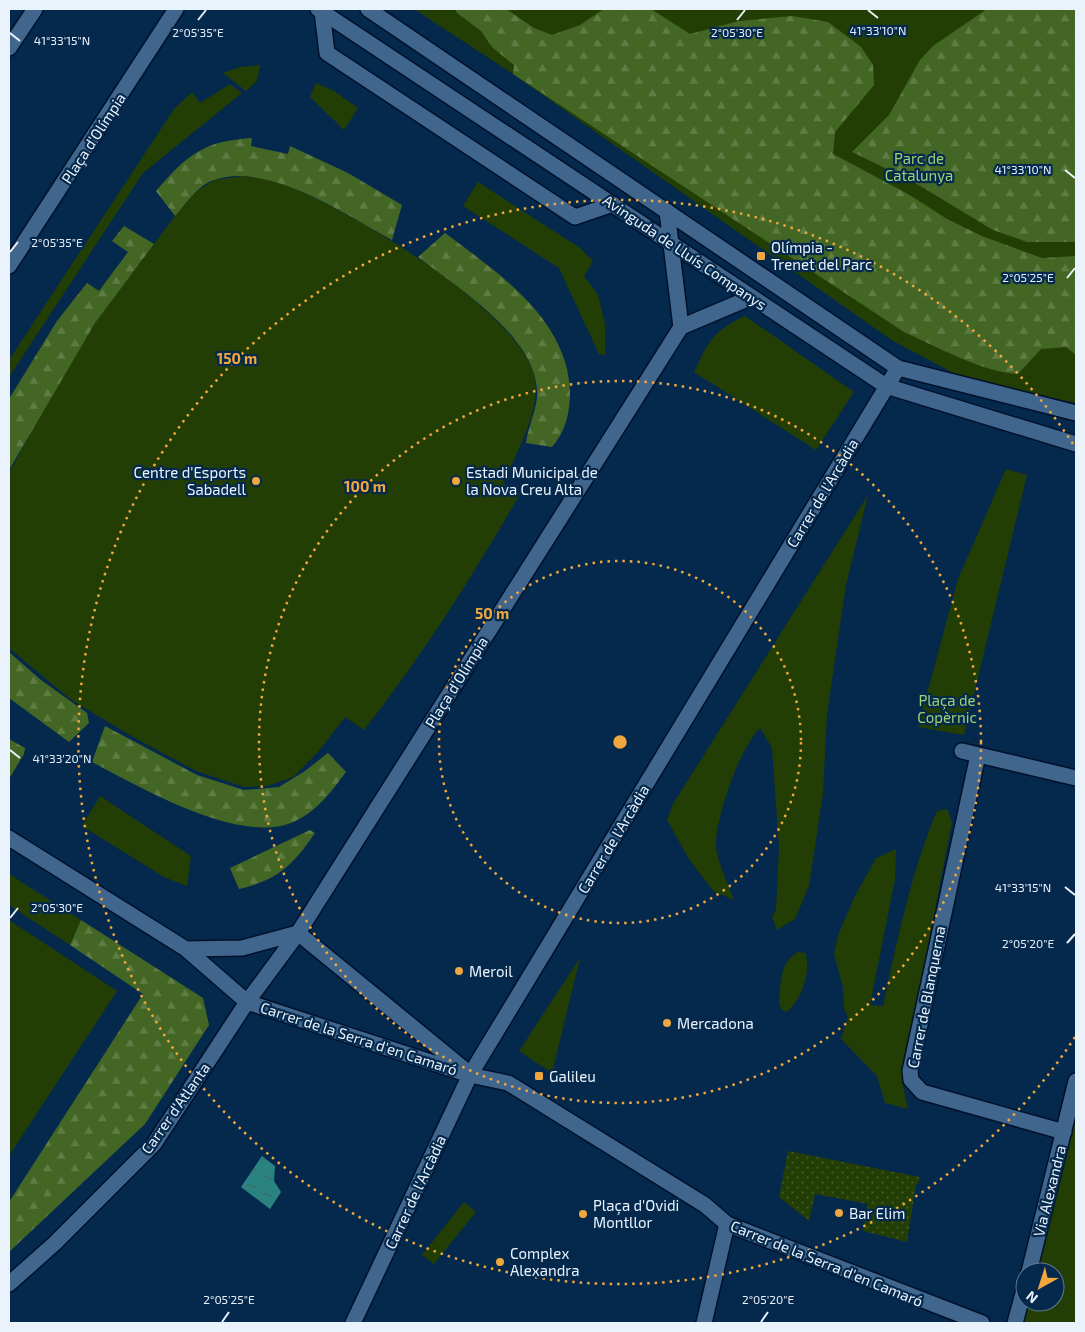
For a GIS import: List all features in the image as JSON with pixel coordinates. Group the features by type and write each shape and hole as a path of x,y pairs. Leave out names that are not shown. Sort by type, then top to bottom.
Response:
{"street":[{"path":"9,48 35,9"},
{"name":"Plaça d'Olímpia","path":"9,266 176,9"},
{"name":"Avinguda de Lluís Companys","path":"368,9 898,368 1076,413"},
{"path":"320,10 327,53 335,59 575,217 613,204"},
{"name":"Avinguda de Lluís Companys","path":"320,10 886,386 1076,444"},
{"path":"667,211 681,326 752,297"},
{"name":"Plaça d'Olímpia","path":"298,933 681,326"},
{"name":"Carrer de l'Arcàdia","path":"353,1323 470,1075 898,368"},
{"path":"962,751 1076,778"},
{"name":"Carrer de Blanquerna","path":"978,755 910,1071 911,1080 922,1092 1064,1132"},
{"path":"9,838 186,949 247,1002"},
{"path":"186,949 242,948 298,933"},
{"name":"Carrer d'Atlanta","path":"9,1284 55,1243 154,1144 247,1002 298,933"},
{"name":"Carrer de la Serra d'en Camaró","path":"298,933 470,1075"},
{"name":"Carrer de la Serra d'en Camaró","path":"247,1002 470,1075 508,1084 705,1205 727,1224 982,1323"},
{"name":"Via Alexandra","path":"1032,1262 1076,1081"},
{"path":"704,1323 727,1224"}],"green space":[{"name":"Parc de Catalunya","path":"414,9 1076,9 1076,403 961,377 893,341 513,74"},
{"path":"456,9 506,9 534,28 552,35 580,25 604,9 651,9 690,34 739,21 792,16 828,22 861,47 873,65 874,85 835,132 833,154 908,194 947,219 982,236 1042,258 1076,256 1076,355 1066,347 1041,349 1018,374 976,364 904,332 513,74 514,65 493,48 481,31 456,12"},
{"path":"987,9 1076,9 1076,242 1027,242 993,230 912,181 852,152 889,115 920,60 933,46"},
{"path":"260,65 257,81 246,91 223,73 240,67"},
{"path":"316,83 334,91 358,108 344,130 310,97"},
{"path":"230,84 242,93 143,173 9,377 9,360 174,109 192,92 200,103"},
{"path":"252,138 251,146 288,154 290,146 348,173 402,205 392,240 330,205 282,184 258,178 235,176 208,182 193,195 175,216 156,191 177,168 197,152 221,142"},
{"name":"Centre d'Esports Sabadell","path":"244,176 271,180 340,211 424,262 465,292 499,323 523,353 535,380 536,392 526,433 503,483 520,494 446,615 386,702 364,730 345,717 318,752 293,777 268,786 244,787 196,771 133,737 70,699 9,648 9,473 52,393 97,320 175,216 196,192 214,180"},
{"path":"478,182 580,248 593,261 584,276 598,295 605,324 605,355 599,354 559,268 463,206"},
{"path":"124,226 154,244 95,323 9,470 9,399 57,321 87,283 99,291 128,252 112,241"},
{"path":"445,233 507,281 543,319 557,341 566,365 570,399 564,428 552,447 526,443 537,398 535,376 526,356 512,336 475,300 418,257"},
{"path":"745,316 854,392 816,450 694,372 713,338 734,321"},
{"name":"Plaça de Copèrnic","path":"1006,469 1027,475 964,735 918,727 958,579"},
{"path":"868,495 846,585 827,714 823,793 809,886 795,919 777,930 772,917 776,910 779,847 772,748 760,728 752,738 737,766 730,783 717,832 718,858 734,900 713,891 689,859 667,820 673,804"},
{"path":"9,652 41,680 87,713 89,723 69,742 9,698"},
{"path":"105,726 197,775 244,790 279,787 305,771 328,753 346,772 322,801 300,819 291,823 269,827 244,826 217,820 189,810 92,762"},
{"path":"9,739 25,748 24,754 9,779"},
{"path":"100,796 191,856 187,886 164,877 82,826"},
{"path":"947,809 952,822 902,1081 908,1109 885,1103 877,1076 841,1039 848,1017 844,1009 843,987 834,954 838,935 855,896 876,858 896,849 895,879 870,1005 883,1006 912,883 920,858 937,811"},
{"path":"310,830 315,833 299,854 283,870 264,881 239,889 230,868"},
{"path":"9,874 81,920 70,945 9,905"},
{"path":"9,920 117,991 9,1156"},
{"path":"81,920 203,998 209,1025 145,1124 9,1252 9,1202 143,994 70,945"},
{"path":"798,952 805,953 807,960 806,977 796,1001 786,1012 781,1009 779,1003 782,974 787,962"},
{"path":"580,958 552,1073 519,1051"},
{"path":"1076,1081 1076,1323 1015,1323 1020,1312 1065,1312 1065,1262 1031,1262"},
{"path":"788,1151 920,1177 918,1184 916,1184 907,1242 863,1231 868,1204 815,1194 809,1221 779,1197"},
{"path":"464,1202 476,1212 434,1264 422,1255"}],"water":[{"path":"262,1156 275,1166 274,1181 281,1192 270,1209 241,1187"}],"place":[{"name":"Olímpia - Trenet del Parc","path":"761,256"},
{"name":"Centre d'Esports Sabadell","path":"256,481"},
{"name":"Estadi Municipal de la Nova Creu Alta","path":"456,481"},
{"name":"Meroil","path":"459,971"},
{"name":"Mercadona","path":"667,1023"},
{"name":"Galileu","path":"539,1076"},
{"name":"Bar Elim","path":"839,1213"},
{"name":"Plaça d'Ovidi Montllor","path":"583,1214"},
{"name":"Complex Alexandra","path":"500,1262"}]}
